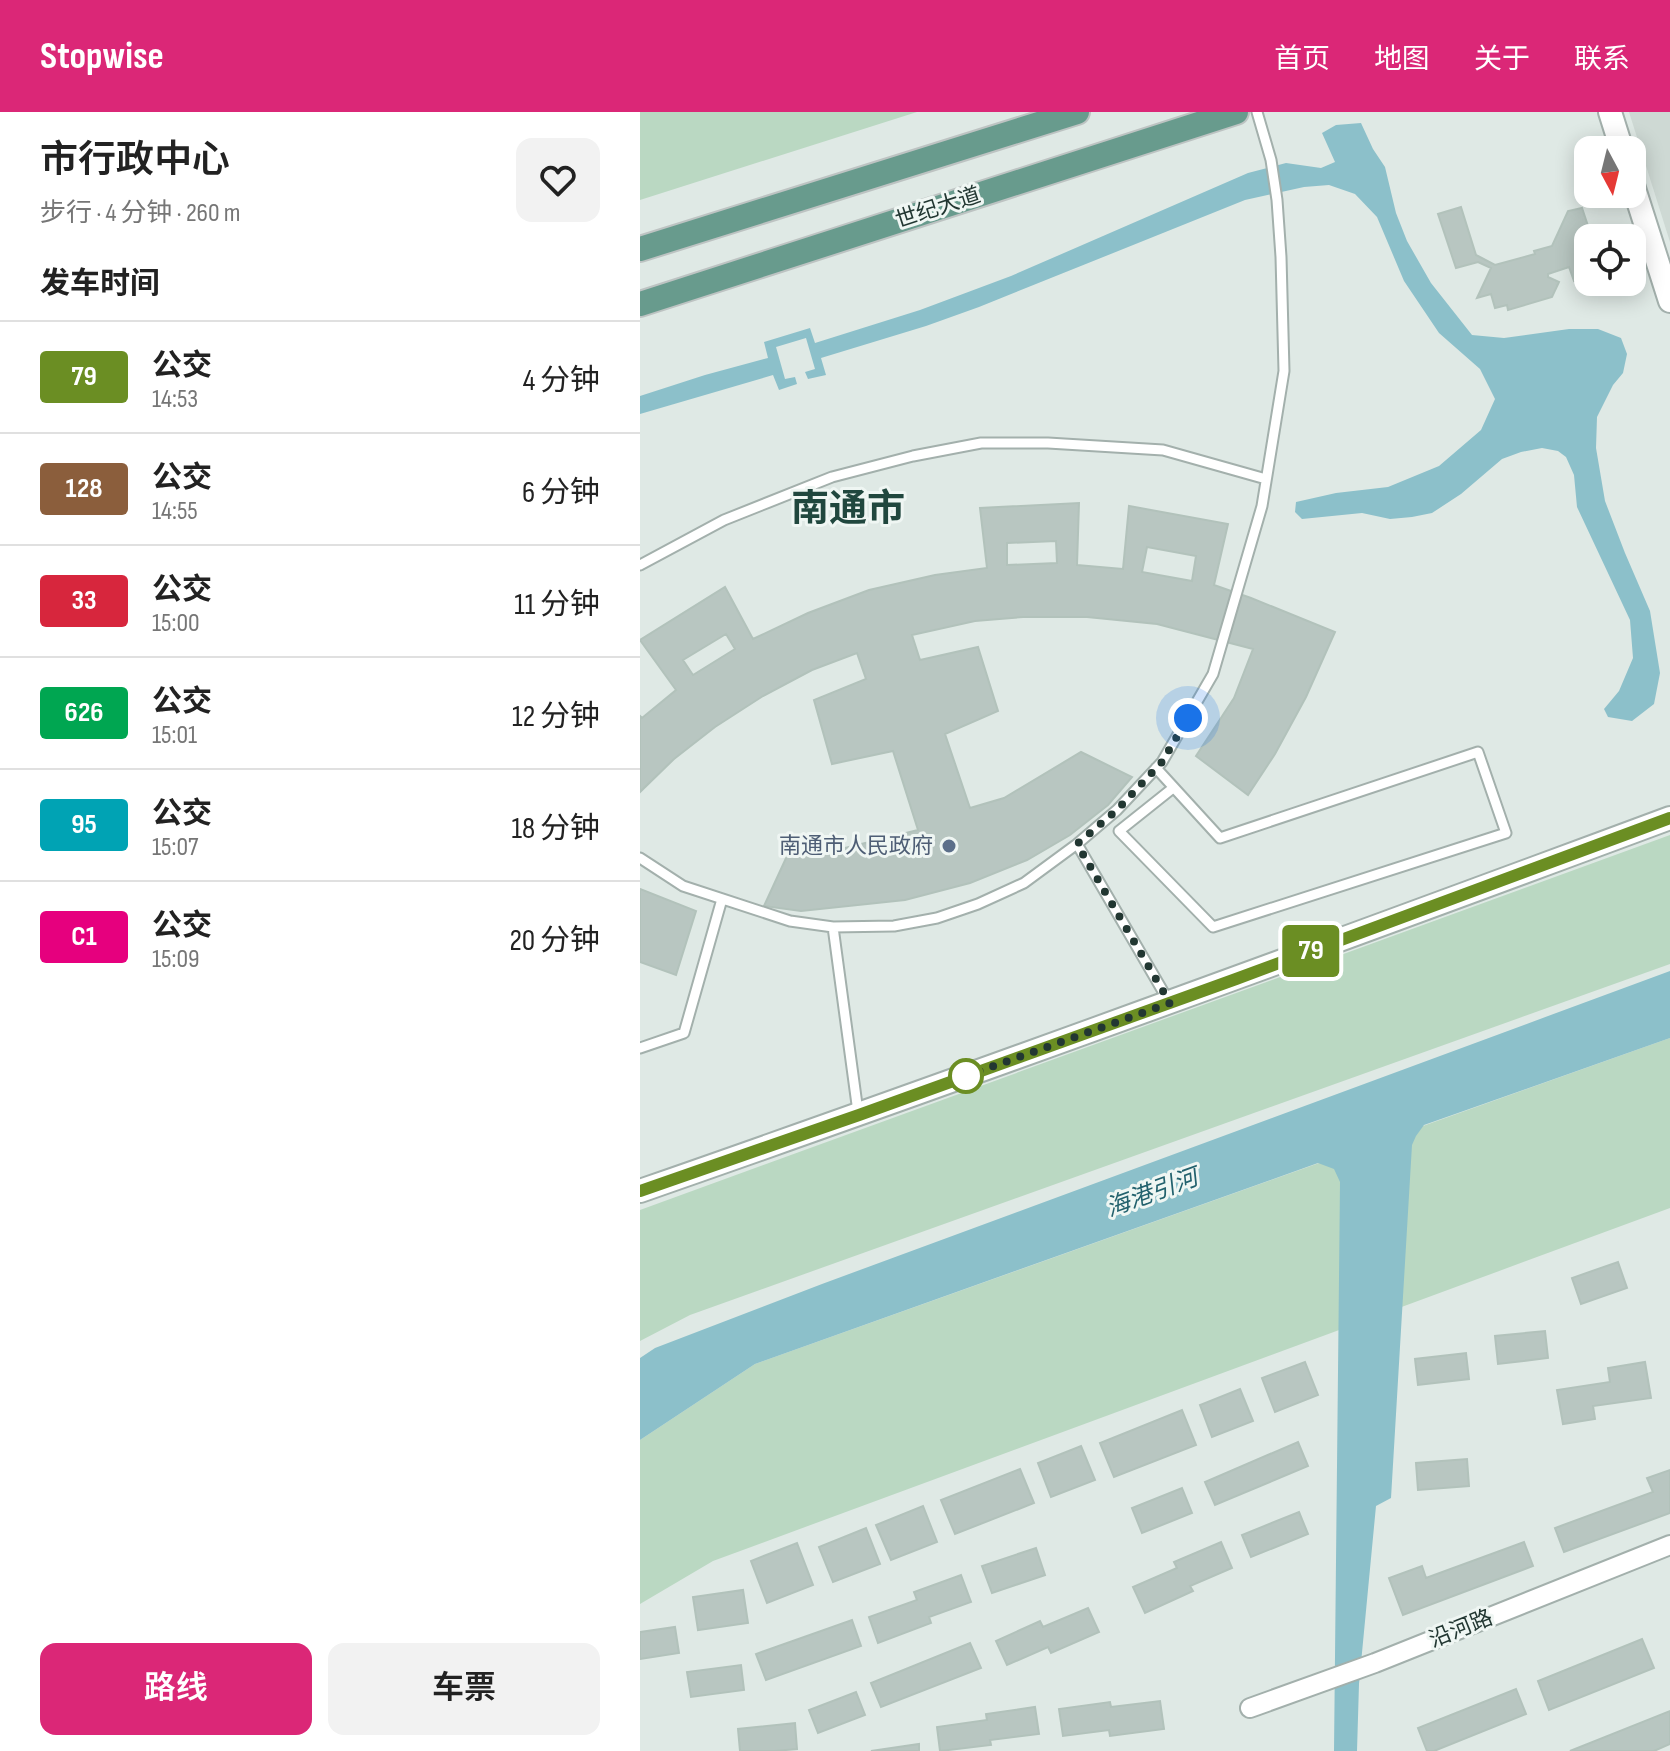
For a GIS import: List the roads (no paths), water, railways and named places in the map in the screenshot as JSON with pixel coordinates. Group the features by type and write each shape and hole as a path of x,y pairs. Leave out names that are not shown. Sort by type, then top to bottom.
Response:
{"main road":[{"path":"640,249 1077,112"},
{"name":"世纪大道","path":"640,304 1236,112"}],"street":[{"path":"1610,112 1618,136"},
{"path":"1640,208 1670,301"},
{"path":"640,1191 1170,1003 1670,818"},
{"name":"沿河路","path":"1250,1708 1375,1663 1670,1545"}],"lane":[{"path":"640,858 683,886 790,921 833,927 894,926 937,918 1024,883 1117,810 1162,762 1213,674 1262,506 1284,371 1277,200 1271,160 1257,112"},
{"path":"640,565 724,520 832,477 913,456 981,443 1048,443 1163,450 1266,479"},
{"path":"1156,768 1220,838 1478,752 1506,833 1213,927 1119,831 1173,788"},
{"path":"1077,844 1170,1003"},
{"path":"640,1048 684,1033 722,899"},
{"path":"833,927 859,1115"}],"water":[{"path":"1361,123 1385,167 1396,213 1407,241 1431,283 1472,335 1504,338 1569,329 1598,329 1621,338 1627,354 1623,373 1613,385 1597,417 1596,448 1605,501 1650,611 1660,673 1654,704 1632,721 1608,717 1604,709 1619,691 1633,658 1630,620 1577,507 1574,475 1566,457 1558,451 1542,448 1502,459 1461,494 1432,513 1390,519 1362,513 1302,519 1295,512 1296,502 1336,493 1388,487 1439,466 1481,430 1495,399 1480,369 1439,333 1404,281 1377,217 1355,194 1329,185 1304,187 1245,200 979,307 821,358 826,375 808,379 805,372 815,369 806,338 776,347 785,379 795,377 797,384 779,390 773,375 640,414 640,396 768,358 764,342 810,328 815,343 920,310 1011,276 1248,173 1286,163 1321,168 1335,162 1322,133 1336,125"},
{"name":"海港引河","path":"1670,971 1670,1038 1424,1125 1412,1145 1391,1498 1376,1506 1359,1684 1357,1751 1334,1751 1340,1182 1334,1169 1318,1163 755,1364 640,1440 640,1358 655,1348"}],"place":[{"name":"南通市人民政府","path":"949,846"}],"district":[{"name":"南通市","path":"848,509"}]}
